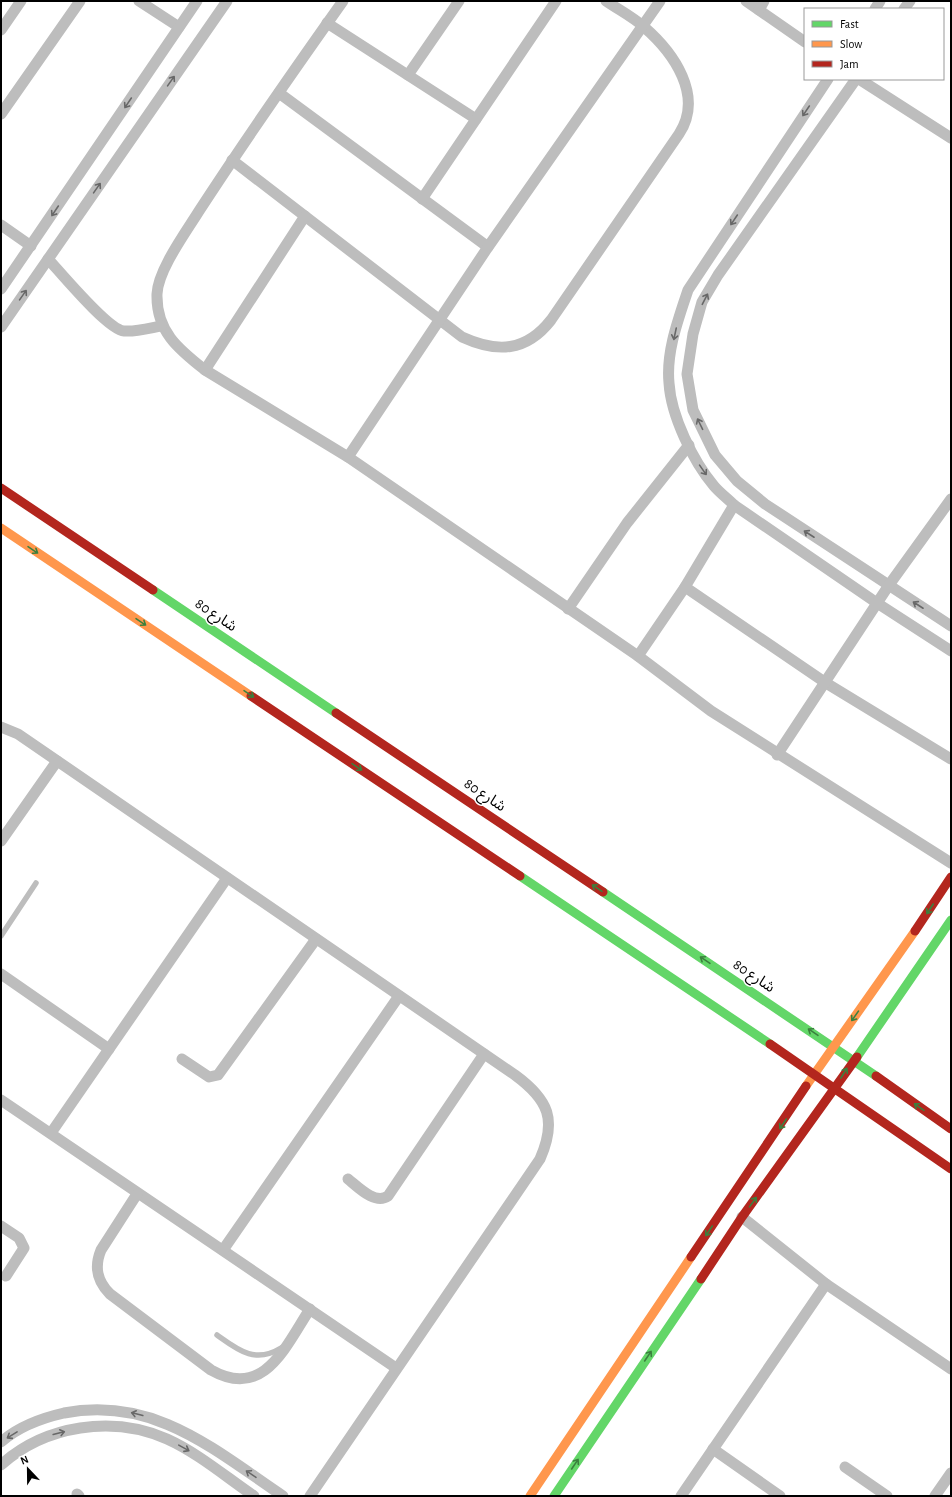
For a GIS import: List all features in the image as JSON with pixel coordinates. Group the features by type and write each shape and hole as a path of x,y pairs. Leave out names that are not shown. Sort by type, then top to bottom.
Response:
{"street":[{"path":"3,22 21,1"},
{"path":"1,114 80,1"},
{"path":"139,1 179,27"},
{"path":"1,289 197,1"},
{"path":"1,327 227,1"},
{"path":"343,1 232,160 168,262 157,293 161,326 185,355 205,370 348,457 638,656 711,711 777,755 951,863"},
{"path":"408,75 459,1"},
{"path":"422,199 556,1"},
{"path":"232,160 462,337 475,343 493,346 512,346 527,342 541,333 686,122 688,109 686,84 671,55 658,39 643,26 606,1"},
{"path":"348,457 488,247 660,1"},
{"path":"746,1 761,5 804,41"},
{"path":"327,23 476,118"},
{"path":"827,80 688,290 677,322 670,355 669,383 676,413 699,466 715,487 734,505 877,603 951,650"},
{"path":"857,80 718,275 702,302 693,334 687,374 693,410 715,456 737,481 789,521 951,626"},
{"path":"860,80 951,138"},
{"path":"279,94 488,247"},
{"path":"205,370 306,216"},
{"path":"1,225 31,246"},
{"path":"48,260 102,317 114,326 124,331 161,326"},
{"path":"568,609 627,523 689,445"},
{"name":"شارع 80","path":"1,488 834,1046 852,1061 951,1129"},
{"path":"777,755 889,585 951,499"},
{"path":"638,656 685,587 734,505"},
{"path":"1,528 816,1075 951,1169"},
{"path":"685,587 826,682 951,759"},
{"path":"1,727 18,734 484,1054 531,1087 543,1103 549,1122 548,1141 540,1159 310,1496"},
{"path":"1,840 57,761"},
{"path":"530,1496 816,1075 834,1046 909,940 951,877"},
{"path":"51,1133 227,878"},
{"path":"554,1496 742,1217 835,1088 852,1061 951,920"},
{"path":"182,1059 206,1076 212,1077 218,1075 316,939"},
{"path":"1,974 109,1049"},
{"path":"223,1250 399,996"},
{"path":"348,1179 374,1198 381,1199 388,1196 484,1054"},
{"path":"1,1100 396,1368"},
{"path":"138,1194 101,1250 97,1259 98,1278 110,1294 211,1370 222,1376 242,1379 262,1374 272,1366 310,1310"},
{"path":"742,1217 826,1284 951,1369"},
{"path":"1,1226 19,1238 24,1248 6,1276"},
{"path":"681,1496 826,1284"},
{"path":"1,1442 26,1426 51,1416 77,1411 104,1409 130,1412 155,1418 179,1428 283,1496"},
{"path":"1,1465 29,1444 49,1435 95,1426 120,1427 144,1431 189,1450 254,1496"},
{"path":"713,1449 780,1496"},
{"path":"845,1467 887,1496"},
{"path":"935,1496 951,1473"}],"lane":[{"path":"1,936 36,884"},
{"path":"217,1335 240,1352 252,1355 264,1355 287,1345"}],"traffic: fast":[{"path":"153,590 336,713"},
{"path":"520,876 770,1044"},
{"path":"603,892 876,1076"},
{"path":"857,1057 951,920"},
{"path":"554,1496 701,1279"}],"traffic: slow":[{"path":"1,528 251,696"},
{"path":"806,1086 915,931"},
{"path":"530,1496 691,1257"}],"traffic: jam":[{"path":"1,488 153,590"},
{"path":"251,696 520,876"},
{"path":"336,713 603,892"},
{"path":"915,931 951,877"},
{"path":"770,1044 951,1169"},
{"path":"701,1279 742,1217 857,1057"},
{"path":"876,1076 951,1129"},
{"path":"691,1257 806,1086"}]}
